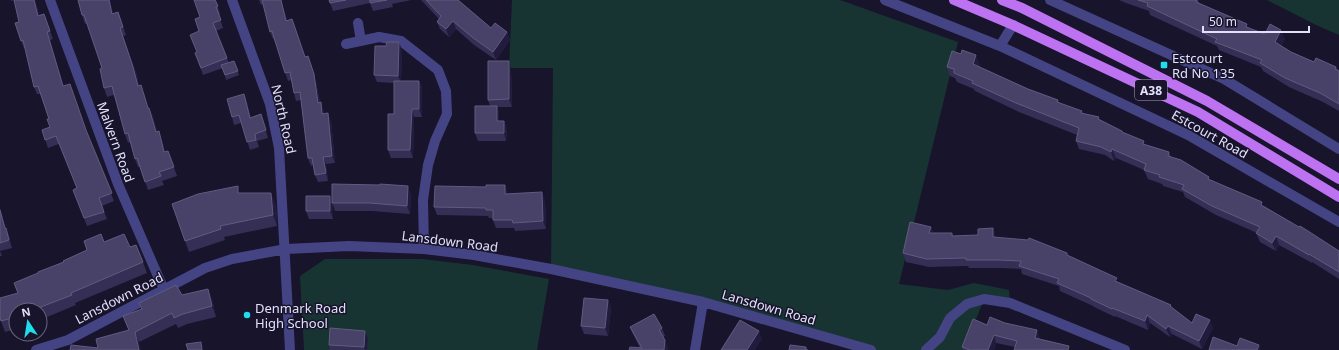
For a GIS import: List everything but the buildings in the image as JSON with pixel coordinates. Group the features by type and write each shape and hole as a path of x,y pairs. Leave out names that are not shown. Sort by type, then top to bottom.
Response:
{"main road":[{"name":"Estcourt Road","path":"954,0 1012,25 1198,112 1339,197"},
{"name":"Estcourt Road","path":"1002,0 1207,101 1339,179"}],"street":[{"name":"Malvern Road","path":"50,0 118,184 164,290"},
{"name":"North Road","path":"232,0 270,104 279,148 286,249 290,350"},
{"name":"Estcourt Road","path":"885,0 1000,46 1188,135 1339,222"},
{"path":"1050,0 1224,79 1339,149"},
{"path":"358,23 361,41"},
{"path":"1000,46 1012,25"},
{"path":"346,44 379,37 401,41 438,70 446,91 447,114 428,165 423,200 424,249"},
{"name":"Lansdown Road","path":"36,350 68,340 205,268 232,258 286,249 349,246 424,249 474,255 551,269 703,302 871,350"},
{"path":"926,350 940,337 950,318 967,304 984,299 1010,303 1125,350"},
{"path":"695,350 703,302"}],"green space":[{"path":"512,0 840,0 958,42 899,284 948,290 974,283 1009,290 1010,303 984,299 964,350 871,350 703,302 551,269 553,68 509,68"},
{"path":"1267,0 1339,0 1339,35 1316,25"},
{"path":"325,259 422,259 473,265 549,279 537,350 304,350 300,276"}],"place":[{"name":"Estcourt Rd No 135","path":"1164,65"},
{"name":"Denmark Road High School","path":"247,315"}]}
